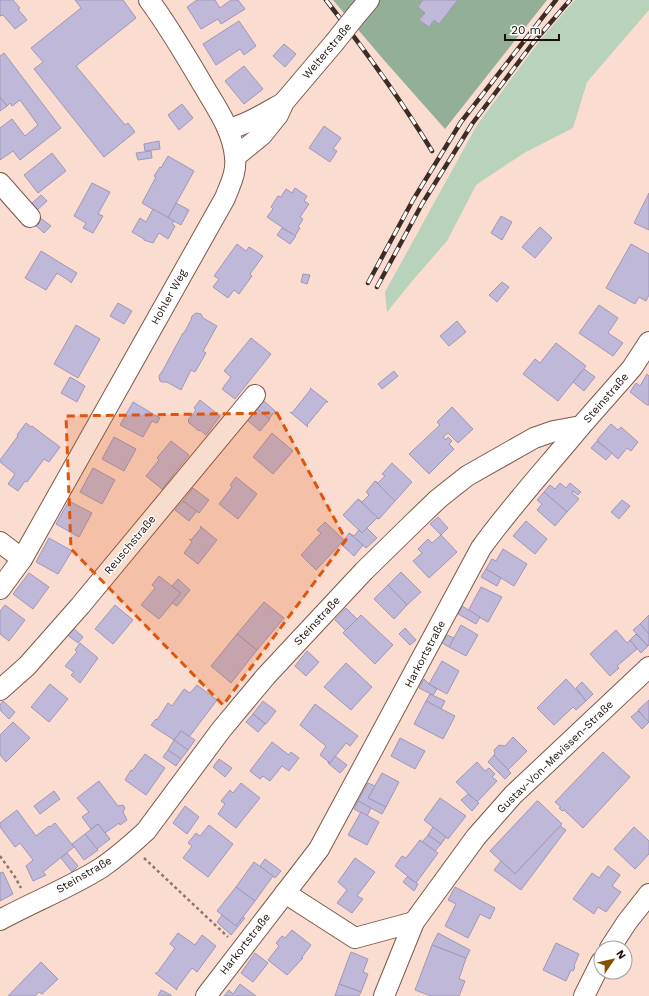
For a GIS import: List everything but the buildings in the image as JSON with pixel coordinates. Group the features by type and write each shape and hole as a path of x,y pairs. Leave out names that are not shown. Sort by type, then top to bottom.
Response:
{"street":[{"name":"Hohler Weg","path":"0,589 22,558 225,198 232,182 235,157 228,129 189,61 161,16 149,0"},
{"name":"Welterstraße","path":"235,157 262,135 278,116 284,102 364,7"},
{"name":"Welterstraße","path":"228,129 255,119 284,102"},
{"path":"0,183 30,217"},
{"name":"Steinstraße","path":"0,920 70,885 102,867 131,845 146,831 221,730 266,676 364,571 438,500 467,476 534,438 554,431 581,426 632,368 649,342"},
{"name":"Reuschstraße","path":"0,690 27,666 80,606 255,395"},
{"name":"Harkortstraße","path":"206,996 319,849 482,548 503,518 527,492 581,426"},
{"path":"0,542 22,558"},
{"name":"Gustav-Von-Mevissen-Straße","path":"384,996 414,922 476,836 513,795 649,667"},
{"path":"285,893 355,938 414,922"},
{"path":"615,940 649,894"},
{"path":"584,996 593,978"}],"path":[{"path":"0,856 15,877"},
{"path":"157,870 241,950"}],"highlighted area":[{"path":"277,413 346,540 223,705 71,549 66,416"}],"green space":[{"path":"333,0 423,0 418,7 425,13 419,20 429,27 434,20 439,24 456,0 547,0 445,129"},
{"path":"575,0 649,0 649,10 587,82 573,128 524,153 476,185 447,241 387,312 385,292 477,125 541,39"}],"railway":[{"path":"326,0 381,74 432,151"},
{"path":"368,283 413,200 461,122 556,0"},
{"path":"377,287 422,204 472,124 533,43 570,0"}]}
